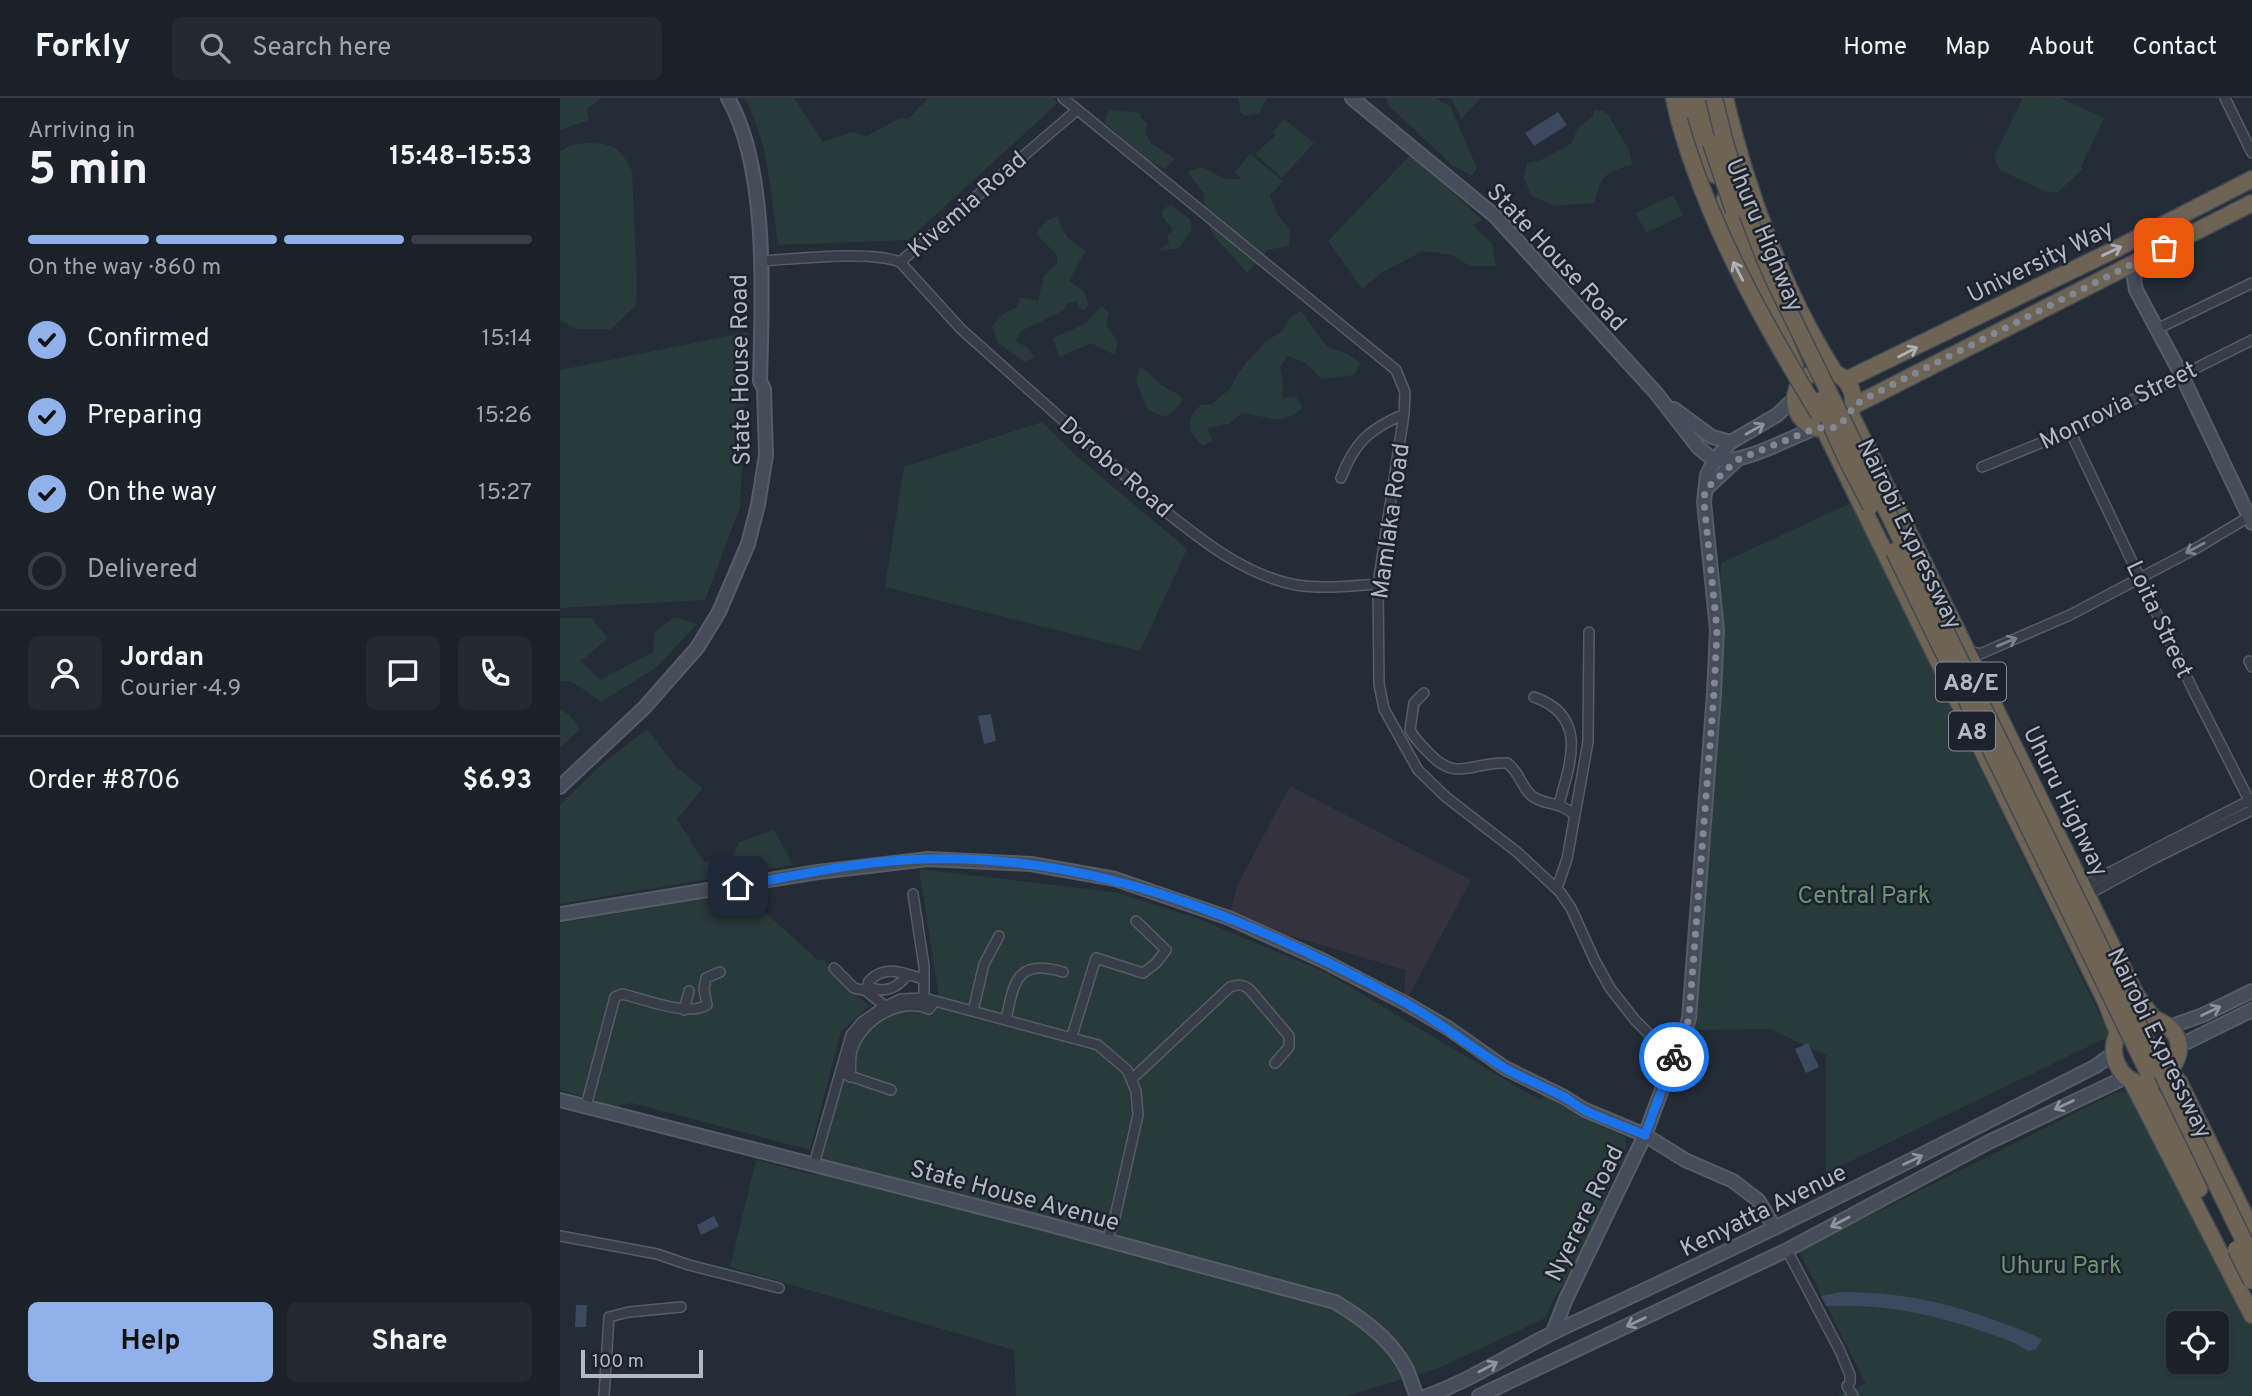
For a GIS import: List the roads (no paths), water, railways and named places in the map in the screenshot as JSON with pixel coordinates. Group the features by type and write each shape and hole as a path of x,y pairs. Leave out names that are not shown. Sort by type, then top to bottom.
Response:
{"highway":[{"path":"1674,98 1707,201 1735,268 1846,458"},
{"name":"Uhuru Highway","path":"1689,98 1701,140 1796,367 1796,393"},
{"name":"Nairobi Expressway","path":"1702,98 1712,143 1734,212 1846,458 2252,1281"},
{"name":"Nairobi Expressway","path":"1714,98 1727,156 1747,218 1774,280 2062,867 2205,1166 2252,1257"},
{"name":"Uhuru Highway","path":"1725,98 1732,130 1765,228 1788,281 1840,377"},
{"name":"University Way","path":"1840,377 2118,248 2252,179"},
{"name":"University Way","path":"1852,410 2252,203"},
{"path":"1796,393 1810,374 1819,372 1840,377"},
{"name":"A8","path":"1840,377 1853,396 1852,410"},
{"name":"A8","path":"1796,393 1798,413 1808,425 1820,429 2106,1002 2118,1033"},
{"path":"1820,429 1840,425 1852,410"},
{"name":"Uhuru Highway","path":"1852,410 2084,890 2136,995 2152,1018"},
{"path":"2152,1018 2135,1019 2118,1033 2114,1053 2119,1068 2160,1104 2252,1299"},
{"name":"A8","path":"2152,1018 2169,1027"},
{"path":"2134,1080 2162,1078 2170,1072 2175,1064 2179,1046 2169,1027"},
{"path":"2170,1072 2179,1082 2252,1230"},
{"path":"2134,1080 2252,1315"}],"street":[{"name":"State House Road","path":"560,787 645,707 697,648 730,589 748,544 758,506 766,455 764,389 760,381 760,261 756,193 741,127 728,98"},
{"name":"Mamlaka Road","path":"1063,98 1396,370 1405,392 1404,414 1378,584 1381,699 1411,760 1429,783 1517,852 1557,888 1571,908 1610,988 1656,1041 1671,1065"},
{"name":"State House Road","path":"1352,98 1495,216 1660,398 1698,447 1715,459"},
{"path":"2225,98 2252,153"},
{"name":"Kivemia Road","path":"760,261 868,257 890,258 900,262 1077,110"},
{"name":"Dorobo Road","path":"900,262 961,329 1160,507 1192,532 1237,562 1281,581 1310,586 1378,584"},
{"path":"1967,649 1980,654 2048,625 2251,518 2181,374 2136,290 2135,262"},
{"path":"2108,276 2119,279 2136,290"},
{"path":"2157,329 2252,283"},
{"name":"Monrovia Street","path":"1982,467 2070,431 2252,341"},
{"path":"1715,459 1731,442 1763,425 1796,393"},
{"name":"State House Road","path":"1660,398 1712,436 1731,442"},
{"path":"1341,478 1348,460 1366,436 1377,426 1404,414"},
{"path":"1705,490 1737,460 1820,429"},
{"name":"Loita Street","path":"2070,431 2193,690 2251,804"},
{"path":"1698,447 1707,475"},
{"path":"1715,459 1737,460"},
{"name":"Nyerere Road","path":"1553,1332 1566,1299 1645,1135 1689,1018 1717,630 1704,502 1707,475 1715,459"},
{"path":"1557,888 1567,859 1588,743 1589,632"},
{"path":"1424,693 1414,703 1410,730 1437,762 1448,768 1461,769 1507,763 1515,769 1532,795 1559,804 1575,815"},
{"path":"1534,697 1558,709 1570,732 1573,748 1559,804"},
{"path":"2084,890 2089,883 2251,804"},
{"path":"560,914 818,872 928,859 1031,864 1115,879 1229,918 1322,960 1405,1003 1448,1028 1505,1068 1586,1110 1645,1135 1685,1160 1733,1181 1763,1206 1775,1228"},
{"path":"912,894 924,966 924,998"},
{"path":"1072,1036 1096,958 1143,973 1156,963 1166,950 1136,921"},
{"path":"973,1011 984,964 999,936"},
{"path":"1006,1020 1013,987 1022,974 1035,967 1063,972"},
{"path":"834,968 854,988 894,988 907,975"},
{"path":"867,989 872,977 883,971 896,971 923,979"},
{"path":"586,1106 615,997 622,994 684,1010 699,1010 707,1005 704,989 706,978 720,972"},
{"path":"1132,1079 1230,987 1237,985 1243,985 1250,990 1289,1036 1289,1047 1275,1063"},
{"path":"867,989 885,1006"},
{"path":"684,1010 689,991"},
{"path":"2169,1027 2252,991"},
{"path":"814,1164 851,1035 862,1022 885,1006 901,999 924,998 1072,1036 1098,1045 1127,1070 1136,1091 1138,1115 1107,1241"},
{"path":"850,1077 851,1053 866,1028 887,1010 917,1005 929,1009 935,1001"},
{"path":"2179,1046 2252,1010"},
{"path":"1656,1041 1679,1047"},
{"name":"Kenyatta Avenue","path":"1427,1396 1466,1379 1553,1332 1775,1228 2096,1066 2114,1053"},
{"path":"841,1069 850,1077 891,1090"},
{"name":"Kenyatta Avenue","path":"1479,1396 1787,1250 1987,1143 2134,1080"},
{"name":"State House Avenue","path":"560,1100 814,1164 1335,1302 1356,1315 1388,1342 1407,1370 1417,1396"},
{"path":"1889,1171 1899,1190"},
{"path":"560,1236 657,1254 779,1288"},
{"path":"1787,1250 1840,1351 1850,1375 1848,1384 1853,1396"},
{"path":"604,1396 609,1317 629,1312 681,1307"}],"water":[{"path":"1558,112 1567,125 1534,146 1525,133"},
{"path":"991,714 996,741 984,744 978,716"},
{"path":"1808,1043 1819,1067 1806,1073 1795,1049"},
{"path":"714,1216 719,1226 701,1235 697,1225"},
{"path":"1841,1292 1901,1296 1939,1303 1997,1321 2042,1340 2036,1349 2028,1351 1992,1334 1921,1314 1866,1306 1826,1306 1821,1296"},
{"path":"576,1305 587,1305 586,1327 575,1327"}],"park label":[{"name":"Central Park","path":"1864,895"},
{"name":"Uhuru Park","path":"2061,1265"}]}
